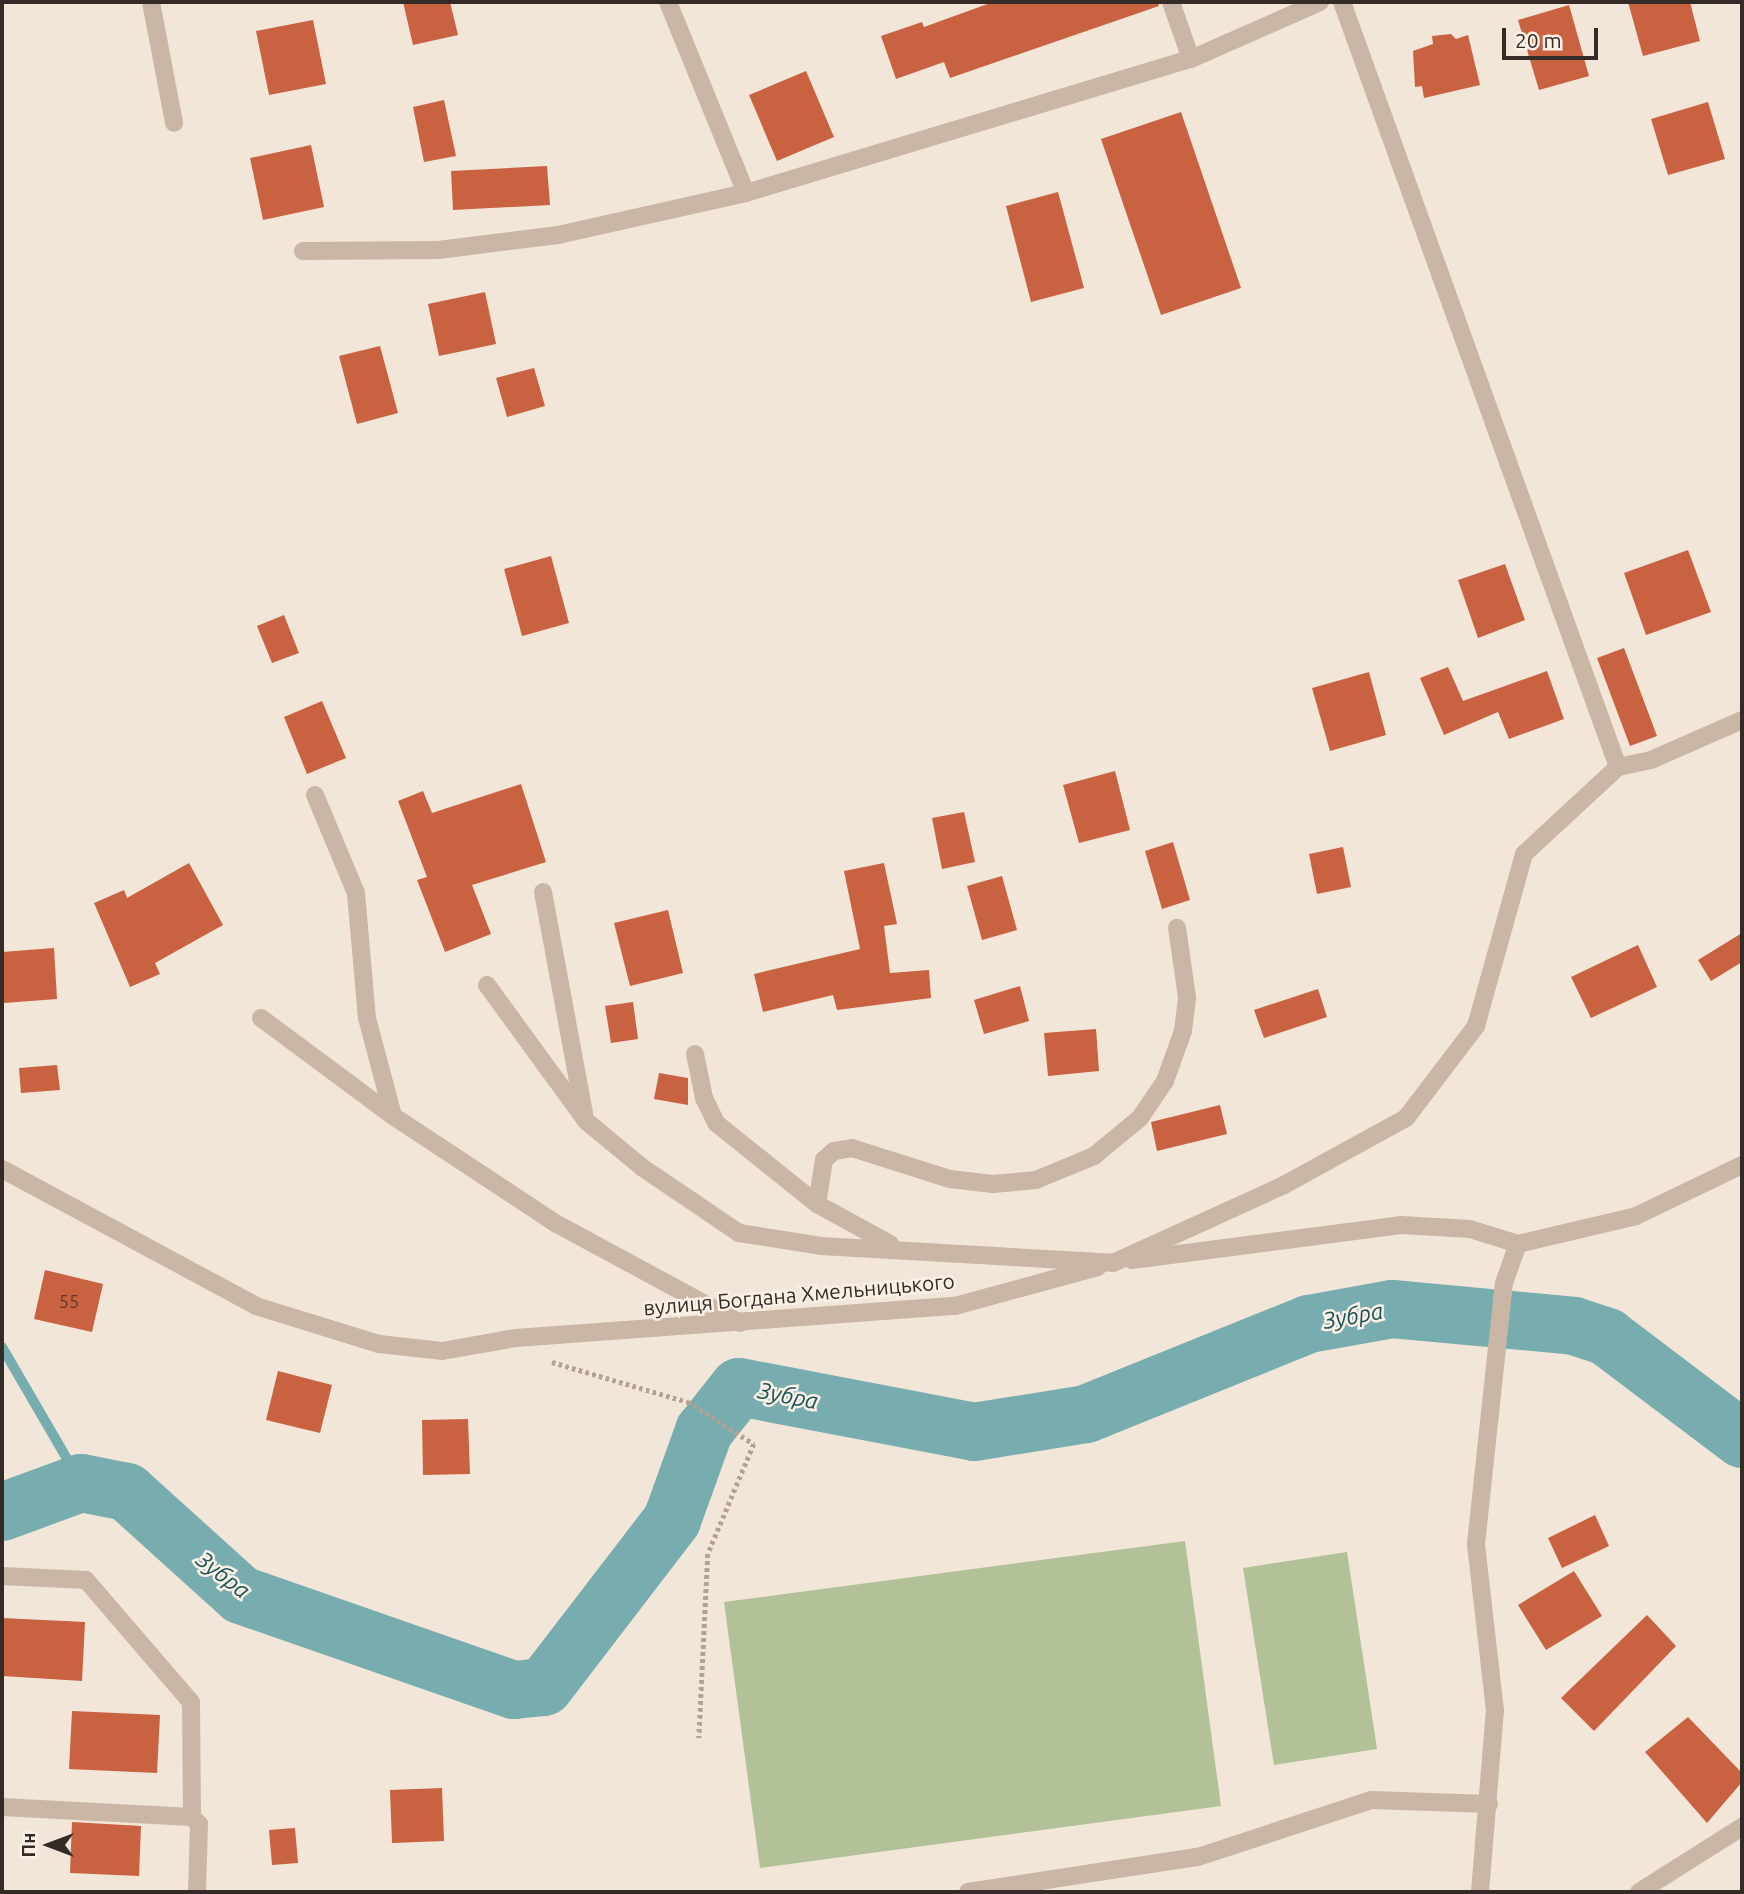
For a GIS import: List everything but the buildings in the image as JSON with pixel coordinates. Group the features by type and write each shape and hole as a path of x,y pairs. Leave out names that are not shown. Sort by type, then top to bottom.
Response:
{"street":[{"path":"151,2 173,123"},
{"path":"668,2 746,193"},
{"path":"1171,2 1191,58"},
{"path":"303,251 438,250 558,235 746,193 1191,58 1320,2"},
{"path":"1342,2 1618,767"},
{"path":"487,985 586,1121 685,1200 739,1233 821,1246 897,1247 1113,1263 1284,1185 1406,1118 1476,1026 1524,854 1618,767 1651,760 1742,720"},
{"path":"315,795 356,893 368,1017 393,1116"},
{"path":"543,892 586,1121"},
{"path":"817,1204 819,1171 834,1151 852,1148 950,1179 993,1184 1036,1180 1066,1170 1118,1139 1140,1118 1165,1081 1183,1031 1187,997 1177,928"},
{"path":"261,1017 393,1116 557,1223 740,1323"},
{"path":"695,1054 704,1098 716,1123 817,1204 897,1247"},
{"path":"1480,1892 1495,1711 1476,1544 1504,1283 1518,1244 1636,1216 1742,1165"},
{"name":"вулиця Богдана Хмельницького","path":"2,1169 256,1306 315,1327 379,1344 442,1351 516,1338 955,1306 1113,1263 1401,1225 1470,1229 1518,1244"},
{"path":"2,1576 86,1580 191,1702 192,1817"},
{"path":"968,1892 1198,1857 1370,1800 1489,1804"},
{"path":"2,1807 192,1817 199,1824 197,1892"},
{"path":"1639,1892 1742,1827"}],"path":[{"path":"516,1338 553,1363 688,1402 754,1444 708,1554 699,1738"}],"green space":[{"path":"1185,1541 1221,1806 760,1868 724,1602"},
{"path":"1347,1552 1377,1749 1274,1765 1243,1568"}],"waterway":[{"name":"Зубра","path":"2,1512 81,1483 127,1492 241,1595 514,1690 544,1687 672,1520 704,1431 739,1387 974,1432 1086,1414 1309,1324 1392,1309 1574,1326 1607,1337 1742,1439"},
{"path":"2,1347 81,1483"}]}
